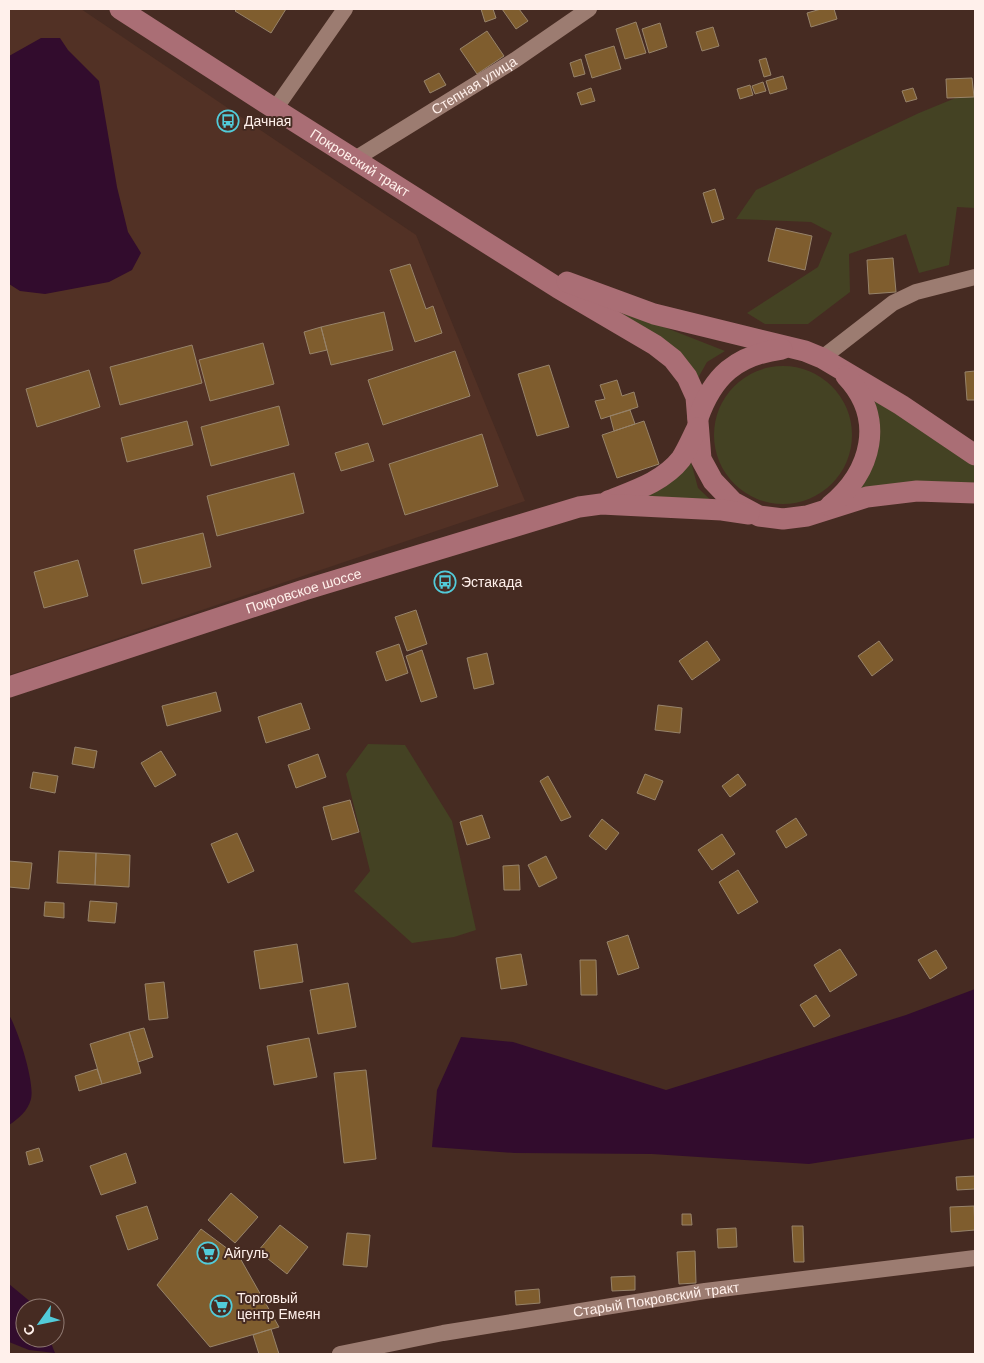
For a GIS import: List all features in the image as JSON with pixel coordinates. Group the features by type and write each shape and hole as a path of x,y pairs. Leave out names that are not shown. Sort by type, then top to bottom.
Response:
{"main road":[{"name":"Покровский тракт","path":"120,9 275,110 524,266"},
{"path":"524,266 654,314 787,349 805,351 830,362 901,405 975,455"},
{"path":"524,266 655,345 673,359 687,377 696,397 701,460 713,481 733,502 759,516 783,519 807,516 867,497 917,491 975,493"},
{"path":"697,423 706,395 719,377 738,363 762,352 787,349"},
{"path":"807,516 829,507 847,492 860,473 868,451 870,428 865,405 854,384 830,362"},
{"name":"Покровское шоссе","path":"601,504 641,488 667,473 681,458 697,423"},
{"name":"Покровское шоссе","path":"9,687 304,590 579,507 601,504 722,510 759,516"}],"street":[{"path":"275,110 345,9"},
{"name":"Степная улица","path":"356,159 515,60 590,9"},
{"path":"830,362 893,303 916,292 975,277"},
{"name":"Старый Покровский тракт","path":"340,1354 443,1333 705,1291 975,1258"}],"shaded area":[{"path":"9,9 81,9 416,235 525,501 9,675"},
{"path":"41,38 60,38 68,50 99,81 117,187 128,232 141,253 132,270 109,282 45,294 20,291 9,284 9,56"},
{"path":"975,90 975,208 957,207 949,265 919,273 906,234 849,254 850,292 808,324 765,324 747,313 818,267 832,233 811,222 736,219 756,190 919,113"},
{"path":"613,307 725,351 707,362 698,378"},
{"path":"783,366 809,372 832,386 846,409 852,435 846,461 832,484 809,498 783,504 757,498 734,484 720,461 714,435 720,409 734,386 757,372"},
{"path":"869,397 975,463 975,490 854,500"},
{"path":"691,462 698,488 717,506 633,504"},
{"path":"368,744 405,745 452,821 476,930 454,937 412,943 354,891 370,871 346,774"},
{"path":"975,989 975,1138 809,1164 652,1154 515,1153 432,1147 437,1090 461,1037 513,1042 666,1090 906,1015"},
{"path":"9,1015 25,1056 32,1091 28,1107 9,1125"},
{"path":"9,1284 26,1298 15,1298 15,1344 9,1342"},
{"path":"24,1348 53,1348 55,1353"}],"building":[{"path":"237,9 286,9 271,33 235,11"},
{"path":"481,9 493,9 496,18 485,22"},
{"path":"502,9 519,9 528,21 516,29"},
{"path":"821,9 834,9 837,19 811,27 807,13"},
{"path":"636,22 646,53 625,59 616,29"},
{"path":"660,23 667,47 649,53 642,29"},
{"path":"713,27 719,46 702,51 696,32"},
{"path":"487,31 504,56 477,74 460,49"},
{"path":"614,46 621,69 592,78 585,55"},
{"path":"766,58 771,75 764,77 759,60"},
{"path":"581,59 585,74 574,77 570,63"},
{"path":"439,73 446,85 430,93 424,81"},
{"path":"783,76 787,89 770,94 766,81"},
{"path":"972,78 974,97 947,98 946,79"},
{"path":"763,82 766,91 755,94 752,86"},
{"path":"750,85 753,95 740,99 737,89"},
{"path":"591,88 595,101 581,105 577,93"},
{"path":"913,88 917,99 906,102 902,91"},
{"path":"715,189 724,219 712,223 703,193"},
{"path":"776,228 812,236 805,270 768,261"},
{"path":"893,258 896,292 869,294 867,260"},
{"path":"410,264 426,309 433,306 442,333 415,342 390,270"},
{"path":"384,312 393,350 331,365 321,327"},
{"path":"321,327 327,350 310,354 304,332"},
{"path":"263,343 274,384 210,401 199,360"},
{"path":"192,345 202,383 120,405 110,367"},
{"path":"455,351 470,396 383,425 368,380"},
{"path":"549,365 569,427 537,436 518,374"},
{"path":"89,370 100,407 37,427 26,389"},
{"path":"975,371 975,400 967,400 965,372"},
{"path":"617,380 622,396 634,392 638,407 601,419 595,401 605,399 600,385"},
{"path":"279,406 289,445 211,466 201,427"},
{"path":"630,410 635,424 614,431 610,416"},
{"path":"187,421 193,445 127,462 121,438"},
{"path":"644,421 659,464 617,478 602,435"},
{"path":"482,434 498,486 405,515 389,464"},
{"path":"368,443 374,461 341,471 335,453"},
{"path":"294,473 304,513 217,536 207,496"},
{"path":"203,533 211,567 142,584 134,550"},
{"path":"78,560 88,596 44,608 34,572"},
{"path":"416,610 427,644 407,651 395,617"},
{"path":"707,641 720,660 692,680 679,661"},
{"path":"879,641 893,660 872,676 858,656"},
{"path":"399,644 408,673 386,681 376,652"},
{"path":"422,650 437,697 421,702 406,656"},
{"path":"487,653 494,684 474,689 467,658"},
{"path":"216,692 221,711 167,726 162,706"},
{"path":"301,703 310,729 266,743 258,717"},
{"path":"658,705 682,708 680,733 655,730"},
{"path":"75,747 97,751 94,768 72,764"},
{"path":"161,751 176,775 155,787 141,763"},
{"path":"318,754 326,777 296,788 288,765"},
{"path":"33,772 58,776 55,793 30,788"},
{"path":"645,774 663,781 655,800 637,793"},
{"path":"738,774 746,785 730,797 722,786"},
{"path":"548,776 571,817 561,821 540,781"},
{"path":"350,800 359,832 332,840 323,807"},
{"path":"482,815 490,838 467,845 460,822"},
{"path":"796,818 807,835 786,848 776,831"},
{"path":"602,819 619,833 606,850 589,836"},
{"path":"237,833 254,871 228,883 211,844"},
{"path":"722,834 735,854 712,870 698,850"},
{"path":"59,851 96,853 95,885 57,883"},
{"path":"96,853 130,855 129,887 95,885"},
{"path":"546,856 557,878 539,887 528,865"},
{"path":"9,861 32,863 29,889 9,887"},
{"path":"519,865 520,890 504,890 503,866"},
{"path":"738,870 758,902 738,914 719,882"},
{"path":"90,901 117,903 115,923 88,921"},
{"path":"45,902 64,903 64,918 44,916"},
{"path":"628,935 639,968 618,975 607,942"},
{"path":"297,944 303,982 260,989 254,951"},
{"path":"840,949 857,975 830,992 814,965"},
{"path":"936,950 947,968 930,979 918,960"},
{"path":"521,954 527,985 501,989 496,958"},
{"path":"580,960 596,960 597,995 581,995"},
{"path":"164,982 168,1018 149,1020 145,984"},
{"path":"348,983 356,1027 318,1034 310,990"},
{"path":"816,995 830,1016 814,1027 800,1005"},
{"path":"144,1028 153,1057 138,1062 129,1032"},
{"path":"129,1032 141,1073 102,1084 90,1044"},
{"path":"309,1038 317,1077 274,1085 267,1046"},
{"path":"97,1069 102,1084 79,1091 75,1076"},
{"path":"366,1070 376,1159 344,1163 334,1073"},
{"path":"39,1148 43,1161 29,1165 26,1152"},
{"path":"126,1153 136,1183 101,1195 90,1166"},
{"path":"975,1176 975,1189 957,1190 956,1177"},
{"path":"231,1193 258,1217 235,1243 208,1220"},
{"path":"147,1206 158,1239 128,1250 116,1216"},
{"path":"974,1206 975,1230 951,1232 950,1207"},
{"path":"682,1214 691,1214 692,1225 682,1225"},
{"path":"280,1225 308,1247 287,1274 258,1251"},
{"path":"792,1226 803,1226 804,1262 794,1262"},
{"path":"736,1228 737,1247 718,1248 717,1229"},
{"name":"Торговый центр Емеян","path":"201,1229 240,1258 279,1327 210,1347 157,1285"},
{"path":"347,1233 370,1235 367,1267 343,1265"},
{"path":"695,1251 696,1283 679,1284 677,1252"},
{"path":"635,1276 635,1290 612,1291 611,1277"},
{"path":"539,1289 540,1303 516,1305 515,1291"},
{"path":"271,1329 279,1354 259,1354 253,1335"}],"place":[{"name":"Дачная","path":"228,121"},
{"name":"Эстакада","path":"445,582"},
{"name":"Айгуль","path":"208,1253"},
{"name":"Торговый центр Емеян","path":"221,1306"}]}
